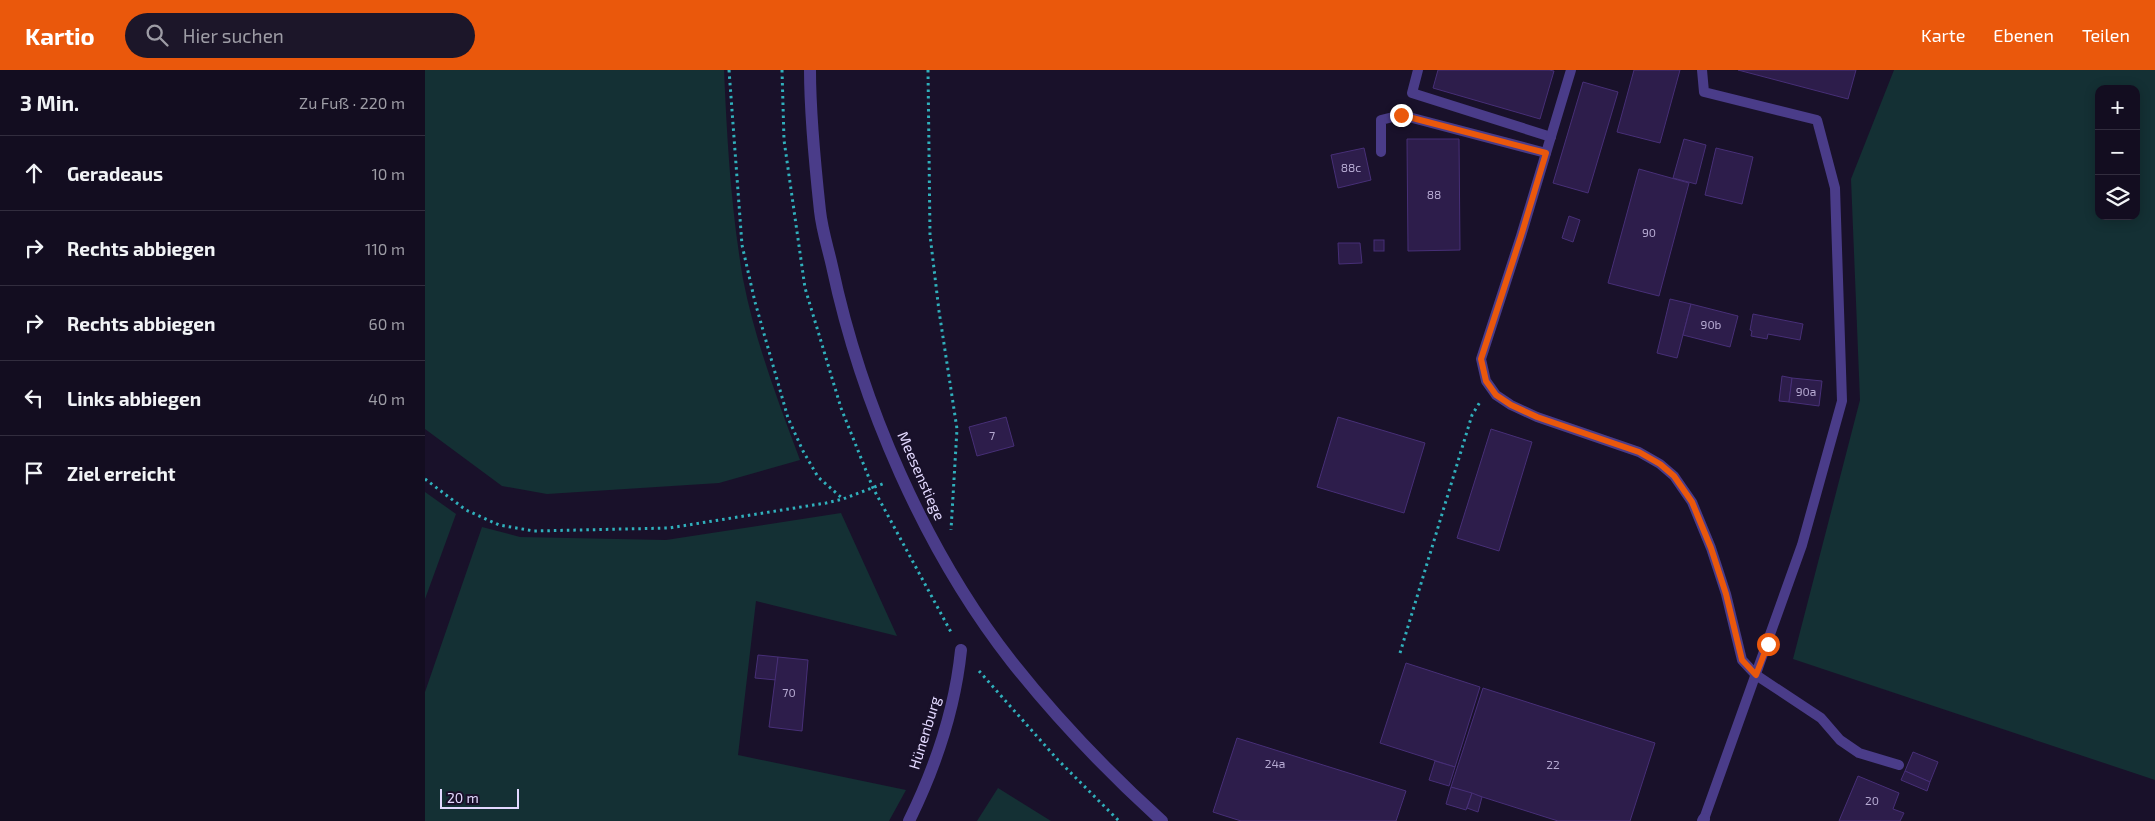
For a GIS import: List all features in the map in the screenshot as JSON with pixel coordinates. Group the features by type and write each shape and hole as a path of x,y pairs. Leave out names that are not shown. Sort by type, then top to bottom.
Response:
{"street":[{"name":"Meesenstiege","path":"810,70 820,213 839,302 862,379 913,501 966,596 1011,661 1078,739 1162,821"},
{"name":"Hünenburg","path":"909,821 929,777 943,737 959,671 961,650"}],"lane":[{"path":"1418,70 1412,92 1551,138"},
{"path":"1571,70 1521,236 1481,359 1486,381 1496,395 1537,417 1639,452 1660,464 1674,476 1692,502 1711,548 1726,594 1742,660 1756,675 1821,718 1840,740 1859,753 1899,765"},
{"path":"1702,70 1704,92 1817,120 1835,188 1842,401 1802,545 1704,820"},
{"path":"1381,152 1381,120 1401,115 1546,153"}],"path":[{"path":"729,70 743,245 757,311 788,418 803,451 818,476 843,499"},
{"path":"928,70 930,235 939,311 957,430 951,532"},
{"path":"1400,653 1471,415 1490,386"},
{"path":"425,479 466,510 499,526 534,531 669,528 843,499 873,488"}],"green space":[{"path":"425,70 724,70 730,174 735,227 743,279 754,325 775,393 800,460 719,483 547,494 502,486 425,429"},
{"path":"1894,70 2155,70 2155,780 1793,659 1860,400 1851,179"},
{"path":"425,492 456,514 425,599"},
{"path":"841,513 897,636 756,601 738,755 906,790 889,821 425,821 425,692 482,527 520,537 666,540"},
{"path":"998,788 1051,821 977,821"}],"building":[{"path":"1438,70 1554,71 1540,119 1433,88"},
{"path":"1634,70 1680,70 1660,143 1617,132"},
{"path":"1738,70 1856,70 1848,99"},
{"path":"1583,82 1618,92 1588,193 1553,183"},
{"path":"1407,139 1459,139 1460,250 1408,251"},
{"path":"1684,139 1706,145 1696,184 1673,178"},
{"path":"1364,148 1371,180 1338,188 1331,155"},
{"path":"1716,148 1753,157 1742,204 1705,195"},
{"path":"1639,169 1689,183 1659,296 1608,283"},
{"path":"1569,216 1580,220 1573,242 1562,238"},
{"path":"1374,240 1384,240 1384,251 1374,251"},
{"path":"1338,243 1360,243 1362,263 1339,264"},
{"path":"1670,299 1691,304 1677,358 1657,353"},
{"path":"1691,304 1738,316 1730,347 1683,335"},
{"path":"1753,314 1803,324 1800,340 1768,334 1767,339 1751,336 1752,331 1750,330"},
{"path":"1782,376 1792,378 1789,402 1779,401"},
{"path":"1792,378 1822,381 1819,406 1789,402"},
{"path":"1006,417 1014,446 977,456 969,427"},
{"path":"1338,417 1425,443 1404,513 1317,487"},
{"path":"1491,429 1532,442 1499,551 1457,538"},
{"path":"758,655 778,657 776,680 755,678"},
{"path":"778,657 808,660 802,731 769,727"},
{"path":"1406,663 1480,687 1455,767 1380,743"},
{"path":"1483,688 1655,743 1630,821 1558,821 1451,787"},
{"path":"1237,738 1406,791 1396,821 1241,821 1213,812"},
{"path":"1913,752 1938,762 1930,782 1905,771"},
{"path":"1435,761 1455,767 1449,786 1429,780"},
{"path":"1905,771 1930,782 1927,791 1901,780"},
{"path":"1858,776 1899,793 1893,809 1904,813 1900,821 1839,821"},
{"path":"1451,787 1472,793 1466,810 1446,804"},
{"path":"1472,793 1482,797 1478,812 1467,808"}],"route":[{"path":"1401,115 1546,153 1481,359 1486,381 1496,395 1511,405 1537,417 1639,452 1660,464 1674,476 1692,502 1711,548 1726,594 1733,631 1742,660 1756,675 1768,644"}]}
